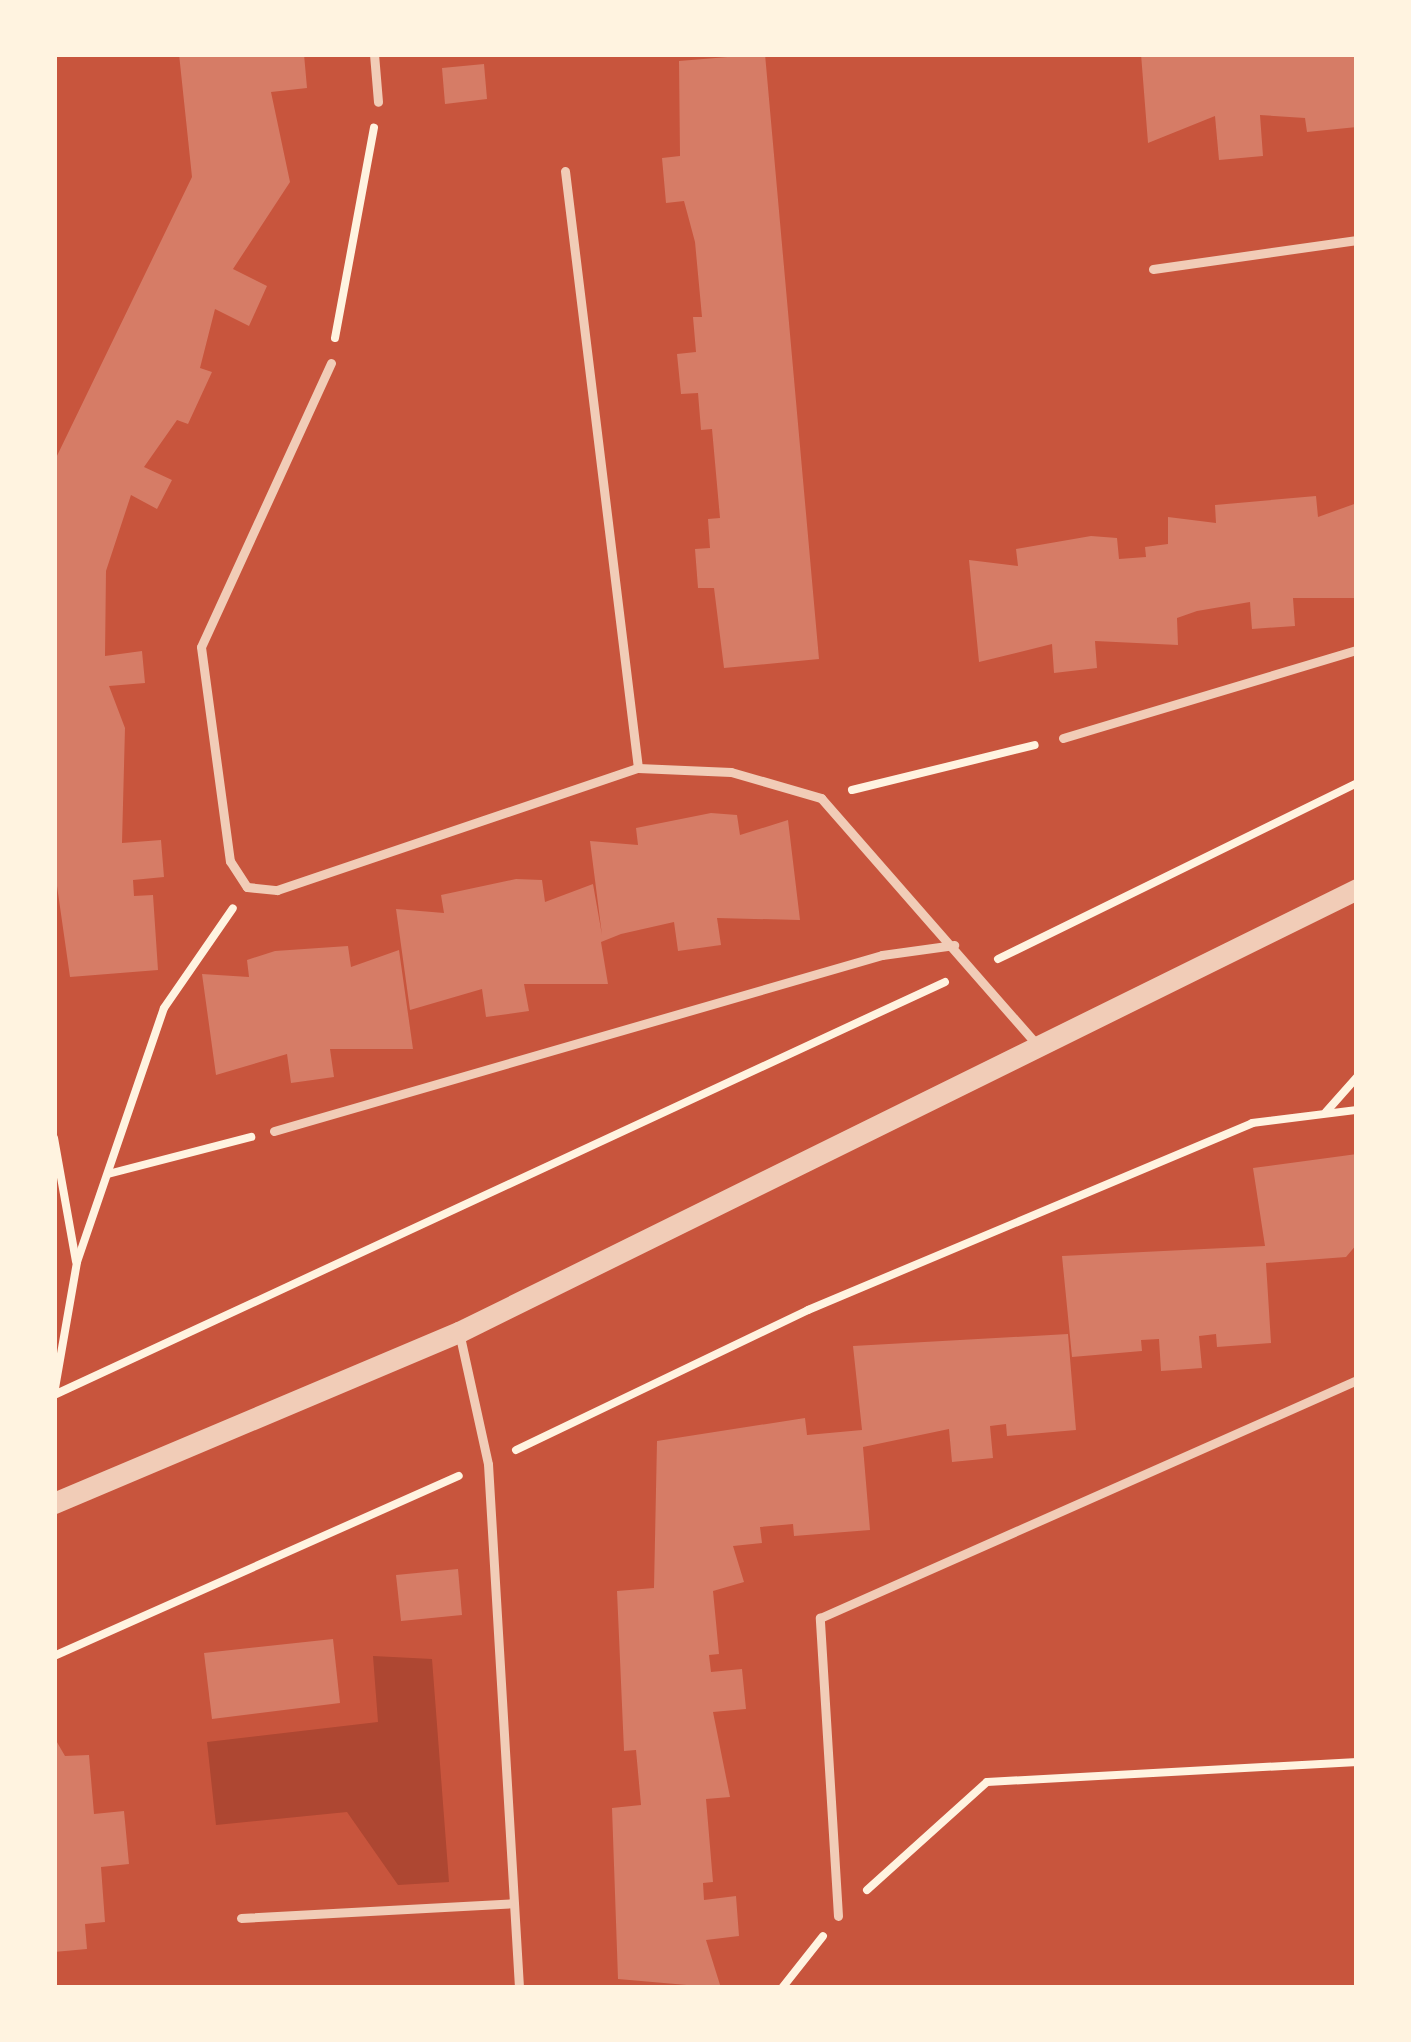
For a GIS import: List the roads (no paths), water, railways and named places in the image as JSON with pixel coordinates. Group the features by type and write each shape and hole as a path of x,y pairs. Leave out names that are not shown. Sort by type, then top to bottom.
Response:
{"street":[{"path":"54,1503 459,1333 1043,1053 1357,889"}],"lane":[{"path":"374,54 378,102"},
{"path":"566,171 638,768"},
{"path":"1153,269 1357,239"},
{"path":"331,363 201,647 230,862 248,887 277,890 638,768 731,772 821,797 1043,1053"},
{"path":"1063,738 1357,650"},
{"path":"274,1131 882,955 954,945"},
{"path":"459,1333 488,1463 519,1988"},
{"path":"838,1916 820,1618 1357,1380"},
{"path":"241,1918 514,1904"}]}
